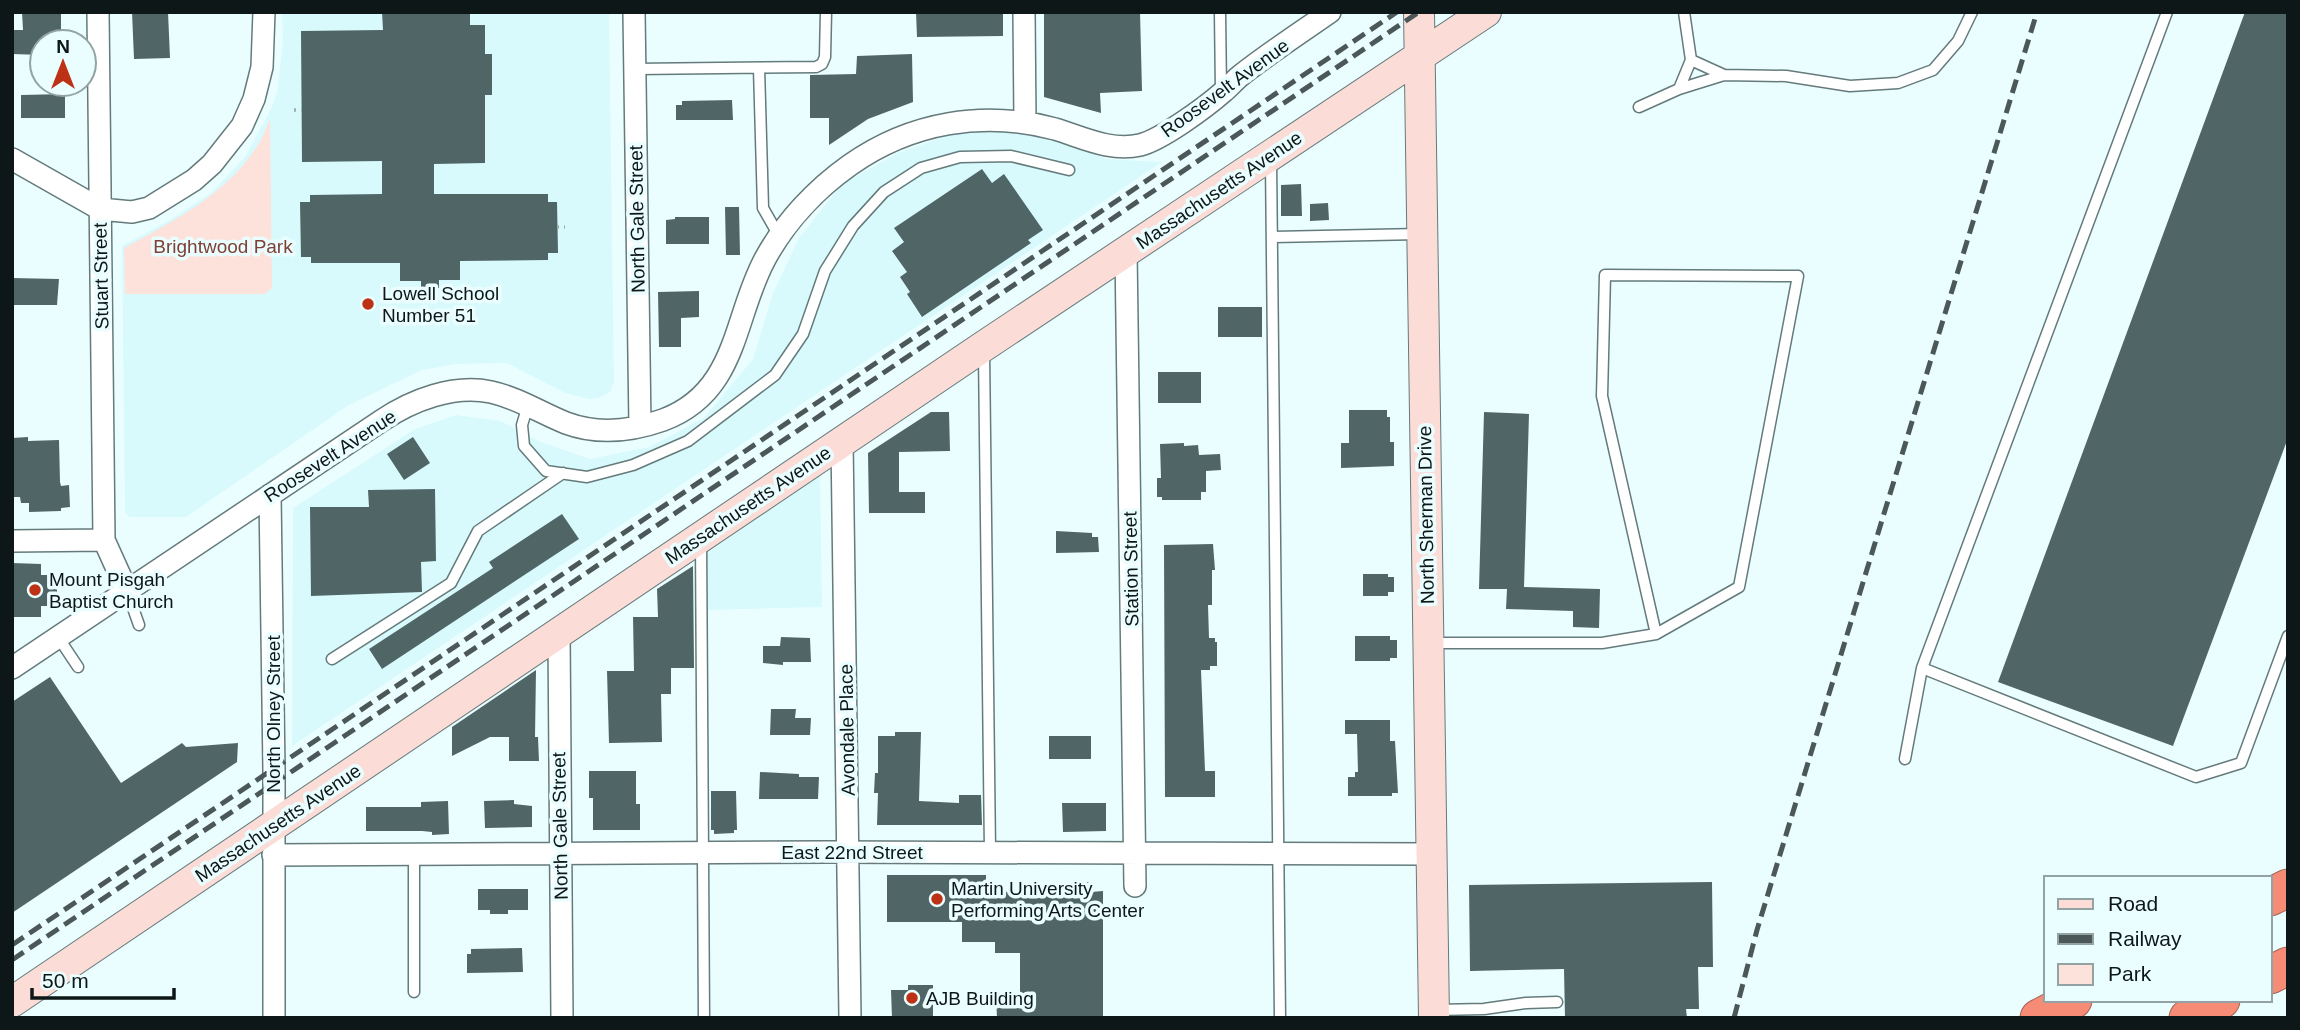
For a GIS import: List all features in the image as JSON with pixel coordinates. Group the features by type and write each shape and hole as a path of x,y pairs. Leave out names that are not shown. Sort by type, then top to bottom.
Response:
{"highway":[{"path":"2272,896 2288,887"},
{"path":"2272,974 2288,965"},
{"path":"2039,1018 2069,1002"},
{"path":"2188,1018 2217,1002"}],"street":[{"name":"Stuart Street","path":"98,12 104,540"},
{"path":"12,159 100,209 132,212 149,208 194,180 223,152 242,126 258,86 264,55 264,12"},
{"name":"North Gale Street","path":"634,12 640,426"},
{"path":"1024,12 1025,122"},
{"name":"Roosevelt Avenue","path":"12,667 396,411 412,404 465,390 499,394 581,428 608,431 640,426 677,414 702,395 719,375 729,357 756,279 779,236 798,211 832,179 860,159 904,135 926,127 965,120 1025,122 1102,144 1127,147 1150,142 1221,94 1238,77 1330,12"},
{"name":"North Sherman Drive","path":"1419,12 1434,1014"},
{"name":"Massachusetts Avenue","path":"12,1002 273,840 559,634 701,537 1486,12"},
{"name":"Station Street","path":"1126,252 1135,886"},
{"name":"Avondale Place","path":"842,442 850,1018"},
{"name":"North Olney Street","path":"270,495 274,1018"},
{"path":"12,541 104,540 127,591"},
{"name":"North Gale Street","path":"559,634 562,1018"},
{"name":"East 22nd Street","path":"273,840 415,855 848,852 1430,853"}],"lane":[{"path":"635,69 816,67 822,64 825,57 826,12"},
{"path":"1220,12 1221,94"},
{"path":"1679,89 1691,60 1684,12"},
{"path":"1639,107 1679,89 1724,75 1786,76 1850,86 1898,83 1933,70 1958,41 1972,12"},
{"path":"1905,759 1922,668 2167,12"},
{"path":"1691,60 1724,75"},
{"path":"759,68 763,208 779,236"},
{"path":"1271,155 1280,1018"},
{"path":"528,405 522,425 524,446 546,471 587,477 633,466 688,441 775,375 803,334 825,271 853,226 884,192 920,168 960,158 1011,156 1069,170"},
{"path":"1273,237 1423,234"},
{"path":"1428,643 1602,643 1656,634 1739,587 1798,276 1605,275 1602,396 1656,634"},
{"path":"984,346 990,852"},
{"path":"332,660 451,583 478,531 563,473"},
{"path":"701,537 704,1018"},
{"path":"127,591 139,625"},
{"path":"58,637 78,667"},
{"path":"1922,668 2196,777 2241,763 2287,639"},
{"path":"415,855 415,992"},
{"path":"1434,1014 1558,1002"}],"path":[{"path":"295,110 302,110"},
{"path":"557,227 565,227"}],"shaded area":[{"name":"Lowell School Number 51","path":"282,12 609,12 614,382 610,392 599,398 589,399 565,393 507,363 457,364 422,370 349,405 186,517 129,517 125,512 122,246 211,193 245,157 277,93 283,41"},
{"path":"1003,130 1060,139 1106,159 1162,162 292,746 293,508 415,429 456,415 501,421 541,442 590,459 649,447 704,418 753,359 773,293 799,238 842,184 898,153 955,133"},
{"path":"820,475 822,607 706,610 706,554"}],"green space":[{"name":"Brightwood Park","path":"270,119 272,288 265,294 125,294 124,248 196,206 229,180 256,148"}],"building":[{"path":"22,12 61,12 61,28 28,28 28,55 12,54 12,30 23,30"},
{"path":"132,12 168,12 170,58 134,59"},
{"path":"382,12 470,12 470,25 485,25 485,54 492,54 492,95 485,95 485,163 434,164 434,194 548,194 548,202 557,202 558,253 548,253 548,260 460,261 460,280 439,280 439,288 421,288 421,281 400,281 400,263 311,263 311,257 301,257 300,202 310,202 310,195 382,194 382,161 302,162 301,31 383,30"},
{"path":"916,12 1003,12 1003,36 917,37"},
{"path":"1044,12 1140,12 1142,91 1100,93 1101,113 1044,97"},
{"path":"2245,12 2288,12 2288,438 2173,746 1998,682"},
{"path":"912,54 913,102 868,119 829,145 829,118 810,118 810,75 856,74 857,56"},
{"path":"21,95 28,95 28,98 65,98 65,118 21,118"},
{"path":"732,100 733,120 676,120 676,105 682,105 682,101"},
{"path":"982,169 992,183 1004,174 1043,230 1028,240 1031,243 922,317 900,277 907,272 892,251 904,242 894,228"},
{"path":"1301,184 1302,216 1281,216 1281,185"},
{"path":"1328,203 1329,220 1310,221 1310,204"},
{"path":"725,207 739,207 740,255 726,255"},
{"path":"675,217 709,217 709,244 666,244 666,220"},
{"path":"12,278 59,279 57,305 12,305"},
{"path":"699,291 699,317 681,318 681,347 659,347 658,292"},
{"path":"1218,307 1262,307 1262,337 1218,337"},
{"path":"1158,372 1201,372 1201,403 1158,403"},
{"path":"1349,410 1387,410 1387,417 1390,417 1390,442 1394,442 1394,466 1341,468 1341,443 1349,443"},
{"path":"931,412 949,412 950,451 899,452 899,492 925,492 925,513 869,513 868,453"},
{"path":"1484,412 1529,414 1524,587 1600,589 1599,628 1573,627 1573,611 1506,609 1507,589 1479,589"},
{"path":"28,437 28,441 59,440 60,482 61,486 69,485 70,507 61,508 61,511 29,512 29,503 21,503 20,497 14,497 12,438"},
{"path":"413,437 430,463 404,480 387,454"},
{"path":"1184,443 1184,446 1198,445 1199,455 1220,454 1221,470 1206,471 1206,492 1201,492 1201,500 1162,500 1162,497 1157,497 1157,478 1161,478 1160,444"},
{"path":"435,489 436,561 421,562 422,592 311,596 310,507 369,507 368,490"},
{"path":"562,514 579,539 382,669 369,649 493,568 489,562"},
{"path":"1056,531 1092,533 1092,537 1098,537 1099,552 1056,553"},
{"path":"1213,544 1215,570 1212,570 1212,605 1208,605 1209,638 1215,638 1217,642 1217,666 1210,666 1210,670 1201,670 1205,771 1215,771 1215,797 1165,797 1164,545"},
{"name":"Mount Pisgah Baptist Church","path":"12,563 41,564 41,575 57,575 57,606 41,606 41,617 12,617"},
{"path":"693,566 694,668 671,668 671,694 661,694 662,742 609,743 607,671 634,671 633,617 658,617 657,589"},
{"path":"1363,574 1388,574 1388,577 1394,577 1394,592 1388,592 1388,596 1363,596"},
{"path":"1355,636 1390,636 1390,640 1397,640 1397,658 1390,658 1390,661 1355,661"},
{"path":"781,637 810,638 811,662 783,662 783,665 763,663 763,646 780,646"},
{"path":"536,670 535,737 538,737 539,761 509,761 509,737 490,737 452,756 452,727"},
{"path":"50,677 121,783 182,743 186,747 238,743 237,762 12,913 12,702"},
{"path":"771,709 796,709 795,718 811,718 810,735 770,735"},
{"path":"1345,720 1390,720 1390,741 1395,741 1398,793 1392,793 1392,796 1348,796 1348,777 1355,777 1355,772 1358,772 1357,734 1345,734"},
{"path":"895,732 921,732 919,801 959,803 959,795 981,795 982,825 877,825 878,793 874,793 875,773 878,773 878,736 895,736"},
{"path":"1049,736 1091,736 1091,759 1049,759"},
{"path":"589,771 636,771 636,804 640,804 640,830 593,830 593,798 589,798"},
{"path":"760,772 819,777 818,799 759,799"},
{"path":"711,791 736,791 737,830 734,830 734,833 714,834 714,830 711,830"},
{"path":"514,800 514,804 532,806 532,827 485,828 484,801"},
{"path":"448,801 449,834 366,831 366,807 421,807 421,802"},
{"path":"1062,803 1106,803 1106,831 1063,832"},
{"path":"887,875 986,875 986,892 1044,891 1044,883 1090,882 1091,892 1103,891 1103,1018 997,1018 996,995 1020,995 1020,953 995,953 995,942 962,942 962,922 887,922"},
{"path":"1712,882 1713,967 1698,967 1699,1009 1686,1009 1687,1018 1565,1018 1564,969 1470,971 1469,885"},
{"path":"478,889 528,889 528,910 490,914 490,910 478,910"},
{"path":"522,948 523,972 467,973 467,954 471,954 471,949"},
{"name":"AJB Building","path":"908,985 933,985 933,1018 892,1018 891,990 908,990"}],"railway":[{"path":"12,945 1397,12"},
{"path":"12,960 1419,12"},
{"path":"1734,1018 1757,930 2037,12"}],"place":[{"name":"Lowell School Number 51","path":"368,304"},
{"name":"Mount Pisgah Baptist Church","path":"35,590"},
{"name":"Martin University Performing Arts Center","path":"937,899"},
{"name":"AJB Building","path":"912,998"}]}
